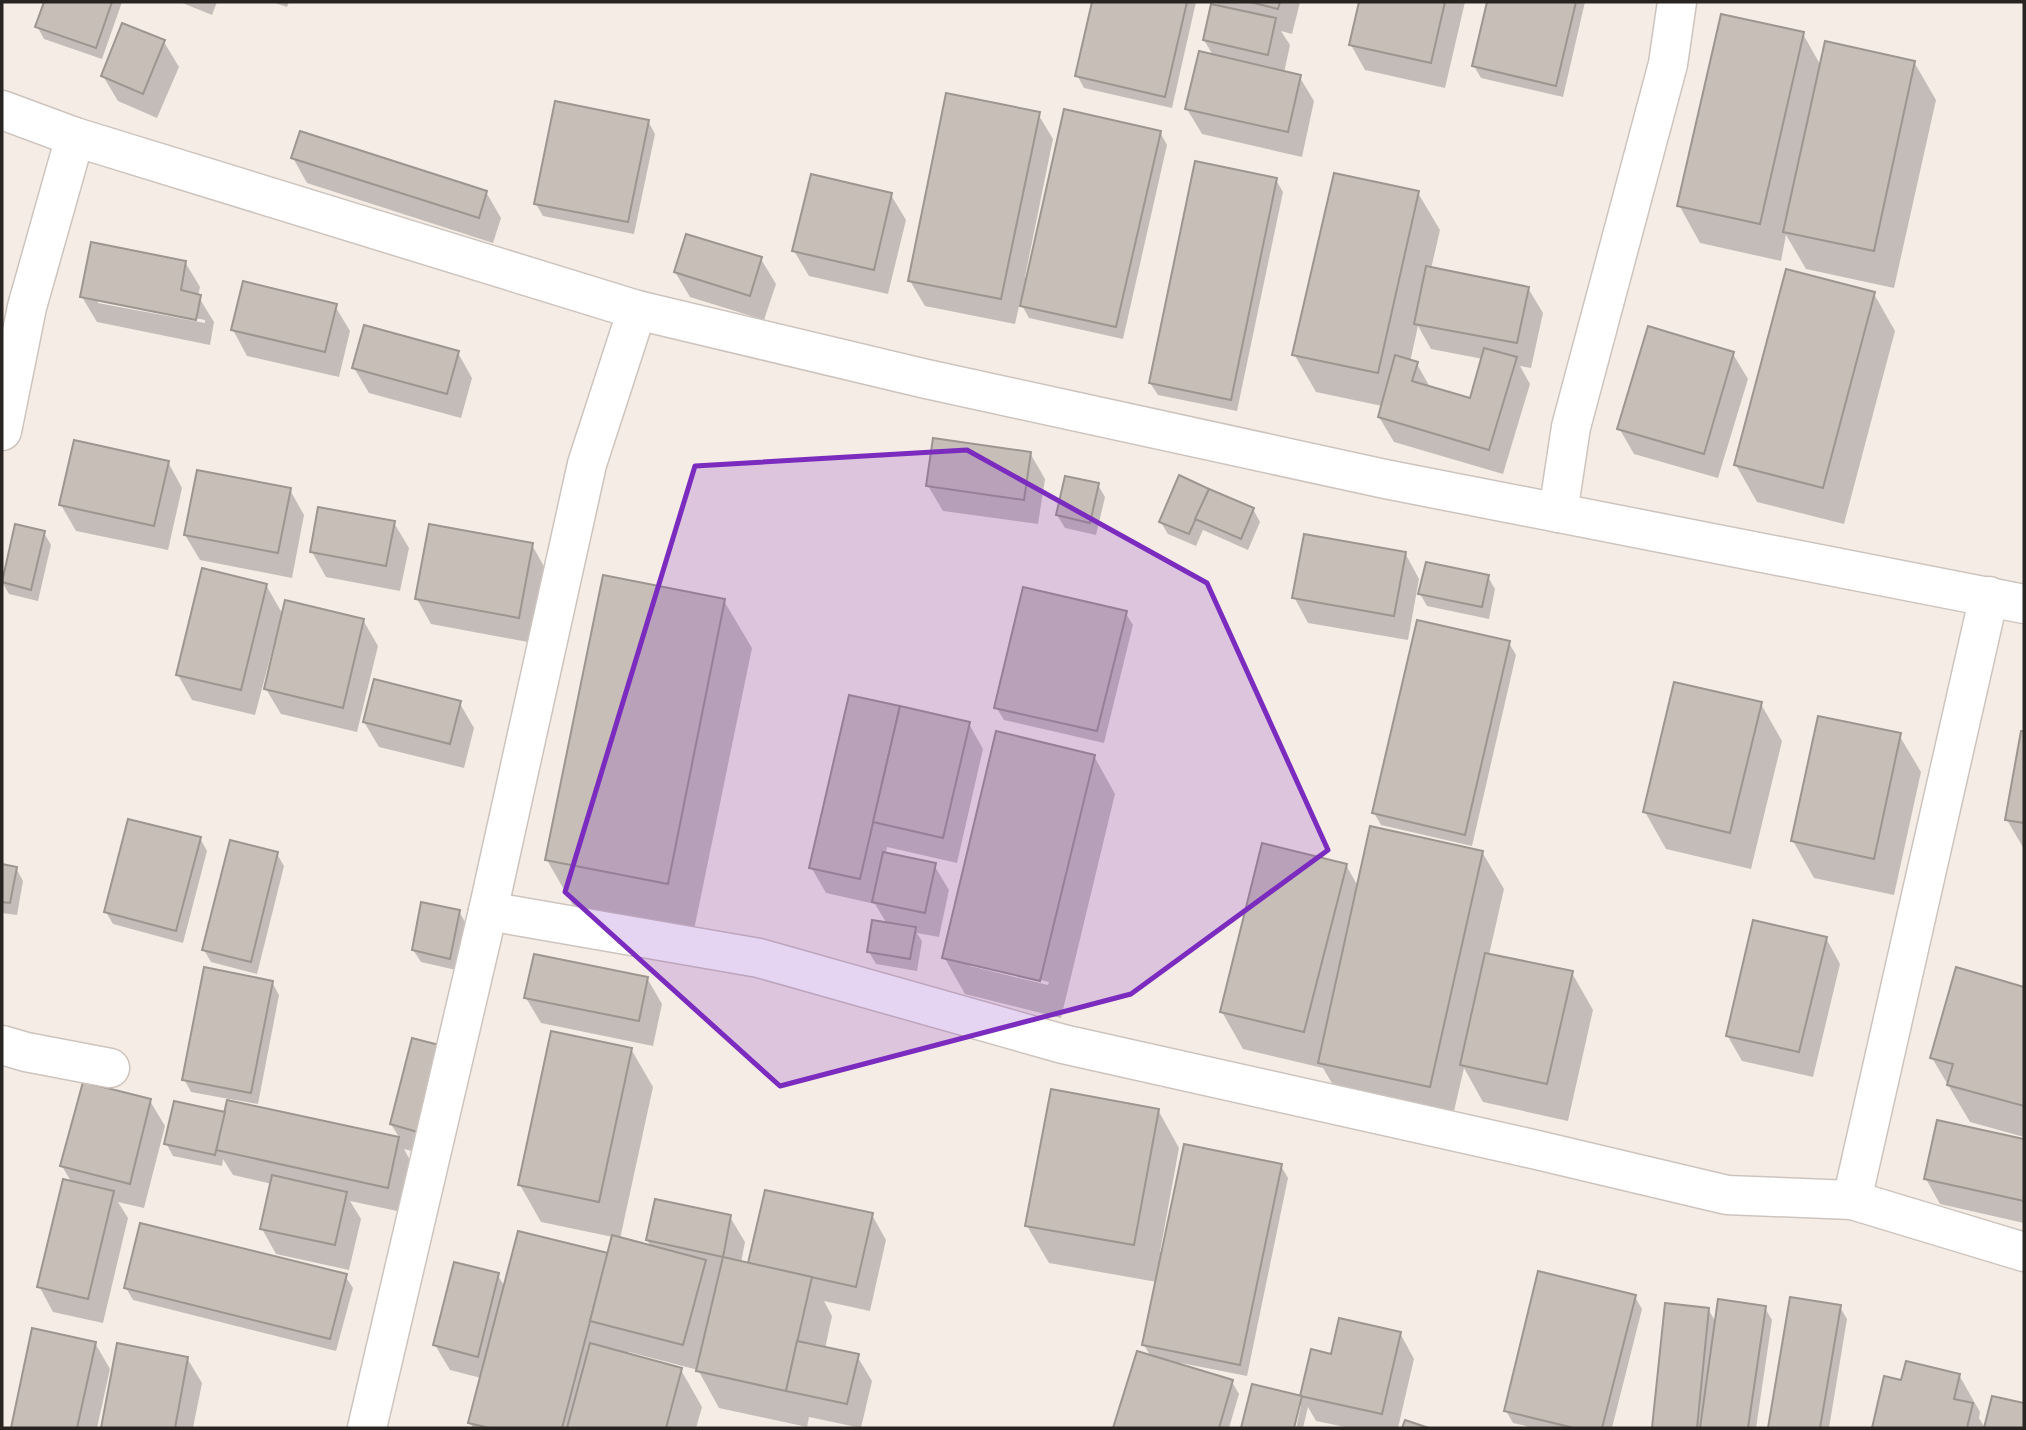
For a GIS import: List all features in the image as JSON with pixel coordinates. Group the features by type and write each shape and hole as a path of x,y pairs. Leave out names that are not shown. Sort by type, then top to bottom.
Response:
{"street":[{"path":"1558,513 1571,427 1668,64 1677,2"},
{"path":"2,110 75,137 637,310 922,378 1385,479 2007,600 1852,1200"},
{"path":"2,430 27,307 75,137"},
{"path":"367,1428 488,911 587,464 637,310"},
{"path":"488,911 760,958 1063,1045 1727,1195 1852,1200 2024,1252"},
{"path":"2,1045 110,1068"}],"highlighted area":[{"path":"967,450 1207,583 1328,850 1131,994 780,1086 565,892 695,466"}],"building":[{"path":"44,2 112,2 96,48 35,27"},
{"path":"1092,2 1187,2 1165,97 1075,76"},
{"path":"1250,2 1280,2 1278,9"},
{"path":"1359,2 1445,2 1431,63 1349,45"},
{"path":"1487,2 1576,2 1556,86 1472,66"},
{"path":"1211,4 1276,18 1268,55 1203,40"},
{"path":"1721,14 1804,32 1760,224 1677,206"},
{"path":"122,23 165,40 143,94 101,76"},
{"path":"1825,41 1915,61 1874,251 1783,232"},
{"path":"1199,51 1301,75 1288,132 1185,109"},
{"path":"946,93 1040,112 1001,299 908,281"},
{"path":"555,101 649,120 628,222 534,204"},
{"path":"1064,109 1161,131 1116,327 1020,306"},
{"path":"300,131 487,191 479,218 291,158"},
{"path":"1195,161 1277,178 1231,400 1149,383"},
{"path":"1334,173 1419,191 1378,373 1292,355"},
{"path":"811,174 892,193 874,270 792,251"},
{"path":"686,234 762,257 750,296 674,272"},
{"path":"91,242 186,261 181,290 201,295 196,320 80,297"},
{"path":"1426,266 1529,287 1517,343 1414,324"},
{"path":"1786,269 1875,292 1823,488 1734,465"},
{"path":"243,281 337,304 325,352 231,330"},
{"path":"364,325 459,351 447,394 352,368"},
{"path":"1648,326 1734,352 1704,454 1617,429"},
{"path":"1484,348 1517,357 1489,450 1378,417 1395,355 1418,362 1412,381 1470,398"},
{"path":"933,438 1031,452 1024,500 926,486"},
{"path":"74,440 169,461 154,526 59,505"},
{"path":"197,470 291,488 278,553 184,535"},
{"path":"1179,475 1209,489 1189,534 1159,522"},
{"path":"1065,476 1099,483 1090,523 1056,515"},
{"path":"1209,489 1254,508 1241,539 1195,519"},
{"path":"318,507 395,521 386,566 310,552"},
{"path":"15,524 45,531 31,590 2,582"},
{"path":"429,524 533,543 519,618 415,599"},
{"path":"1304,534 1406,552 1394,616 1292,598"},
{"path":"1426,562 1489,575 1482,607 1418,594"},
{"path":"202,568 267,584 241,690 176,675"},
{"path":"603,575 725,599 668,884 545,860"},
{"path":"1023,587 1127,611 1097,731 994,708"},
{"path":"285,600 364,619 343,708 264,689"},
{"path":"1417,620 1510,641 1465,835 1372,813"},
{"path":"374,679 461,701 450,744 363,722"},
{"path":"1674,682 1762,702 1730,833 1643,812"},
{"path":"849,695 900,706 860,879 809,868"},
{"path":"900,706 970,722 943,838 873,822"},
{"path":"1818,716 1901,733 1874,859 1791,841"},
{"path":"996,731 1095,755 1040,981 942,958"},
{"path":"2021,731 2024,731 2024,823 2005,820"},
{"path":"128,819 201,837 176,931 104,912"},
{"path":"1370,826 1483,851 1430,1087 1318,1063"},
{"path":"230,840 278,852 251,962 202,950"},
{"path":"1262,843 1347,864 1304,1032 1220,1012"},
{"path":"883,852 936,863 925,913 872,902"},
{"path":"2,864 17,867 10,903 2,902"},
{"path":"421,902 460,910 450,959 412,950"},
{"path":"872,920 916,927 910,959 867,952"},
{"path":"1753,920 1827,937 1799,1052 1726,1036"},
{"path":"1485,953 1573,971 1547,1084 1460,1065"},
{"path":"534,954 648,977 639,1021 524,998"},
{"path":"204,967 273,981 251,1093 182,1080"},
{"path":"1956,967 2024,987 2024,1106 1947,1085 1953,1064 1930,1058"},
{"path":"551,1031 632,1048 599,1202 518,1185"},
{"path":"412,1038 443,1046 421,1133 390,1124"},
{"path":"83,1082 151,1099 130,1184 60,1166"},
{"path":"1051,1089 1159,1109 1134,1245 1025,1226"},
{"path":"227,1100 399,1137 388,1188 216,1150"},
{"path":"174,1101 225,1112 215,1155 164,1144"},
{"path":"1937,1120 2024,1139 2024,1201 1924,1179"},
{"path":"1184,1144 1282,1164 1240,1365 1142,1345"},
{"path":"272,1175 347,1192 335,1245 260,1229"},
{"path":"63,1179 114,1191 88,1299 37,1287"},
{"path":"765,1190 873,1213 856,1287 748,1263"},
{"path":"655,1199 731,1215 723,1257 646,1240"},
{"path":"140,1223 347,1274 330,1339 124,1288"},
{"path":"518,1231 608,1253 562,1428 490,1428 468,1423"},
{"path":"612,1235 706,1260 683,1345 590,1321"},
{"path":"723,1257 812,1277 786,1391 696,1371"},
{"path":"454,1262 499,1273 478,1357 433,1345"},
{"path":"1538,1271 1636,1295 1602,1428 1574,1428 1504,1411"},
{"path":"1790,1297 1841,1305 1820,1428 1768,1428"},
{"path":"1718,1299 1766,1306 1748,1428 1700,1428"},
{"path":"1665,1303 1709,1308 1697,1428 1652,1428"},
{"path":"1339,1318 1401,1332 1382,1414 1300,1396 1311,1349 1331,1354"},
{"path":"32,1328 96,1342 77,1428 11,1428"},
{"path":"797,1341 859,1354 847,1404 786,1391"},
{"path":"117,1343 188,1357 175,1428 101,1428"},
{"path":"590,1343 682,1368 666,1428 567,1428"},
{"path":"1137,1351 1233,1380 1219,1428 1113,1428"},
{"path":"1906,1361 1960,1374 1954,1399 1973,1403 1967,1428 1872,1428 1884,1376 1901,1380"},
{"path":"1252,1384 1302,1396 1294,1428 1241,1428"},
{"path":"1992,1396 2024,1403 2024,1428 1984,1428"},
{"path":"1405,1420 1429,1428 1402,1428"}]}
